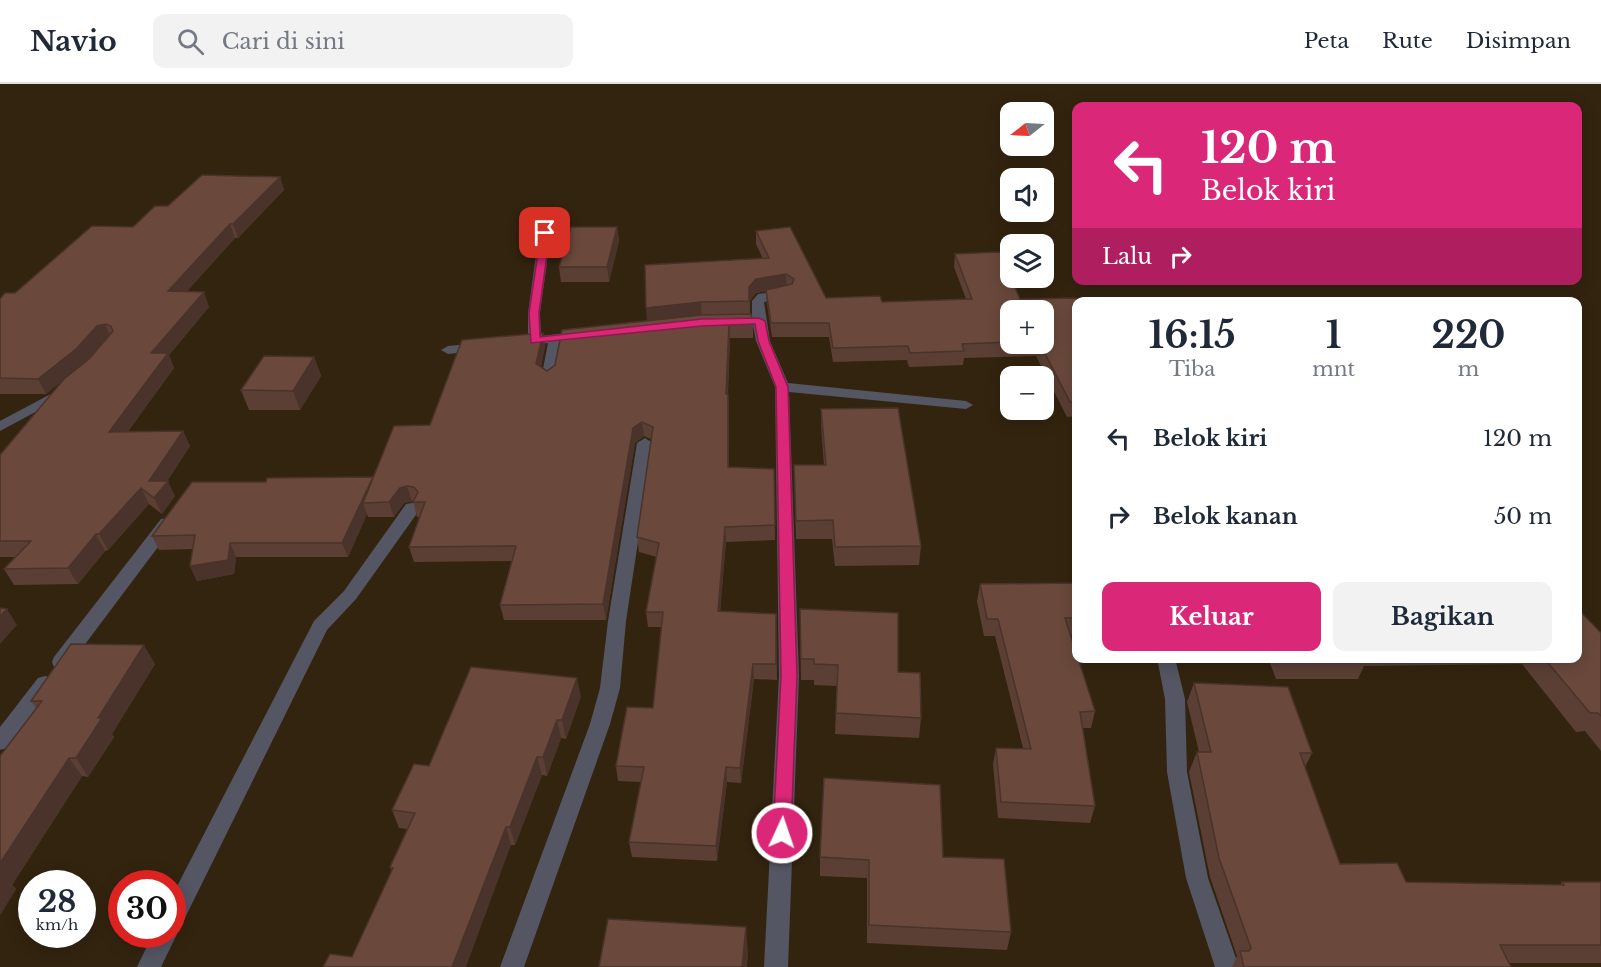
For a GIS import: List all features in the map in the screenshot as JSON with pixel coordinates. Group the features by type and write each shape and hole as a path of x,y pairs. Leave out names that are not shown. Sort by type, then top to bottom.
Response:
{"street":[{"path":"545,233 529,341 601,334"},
{"path":"776,967 789,676 782,387 763,341 758,301 762,297 786,294"},
{"path":"712,322 759,321"},
{"path":"548,379 556,338"},
{"path":"448,350 491,345"},
{"path":"0,427 59,395 74,382"},
{"path":"782,387 966,405"},
{"path":"512,967 596,735 610,688 617,621 645,443"},
{"path":"186,892 320,626 350,595 412,508"},
{"path":"0,742 175,512"},
{"path":"1167,663 1175,699 1177,772 1197,878 1227,967"},
{"path":"149,967 158,948"}],"building":[{"path":"202,175 280,177 233,224 230,224 168,291 204,292 151,353 168,353 109,432 183,431 149,481 168,481 154,498 141,488 99,534 96,534 68,568 4,569 31,541 0,541 0,455 64,379 89,359 113,331 111,326 105,324 97,326 76,349 38,379 0,378 0,299 5,293 15,293 92,226 133,227 155,206 168,206"},
{"path":"571,227 617,227 607,267 559,267"},
{"path":"790,227 826,298 880,296 882,302 972,299 955,254 1000,252 1000,288 1015,288 1020,299 1072,298 1072,402 1054,371 1054,366 1051,366 1045,354 1054,354 1054,300 1000,300 1000,342 962,344 964,351 910,353 908,346 833,348 829,323 771,323 766,290 792,284 794,279 786,274 756,279 749,287 749,301 701,302 646,308 645,265 769,258 756,231"},
{"path":"751,314 753,324 729,324 726,394 728,394 728,467 774,469 775,525 725,527 718,611 776,614 776,664 753,664 740,768 726,767 716,846 629,842 644,767 616,766 627,707 653,708 663,612 646,612 659,543 637,537 653,427 642,422 633,428 603,604 500,605 516,546 409,547 425,502 413,502 418,492 414,487 400,488 389,502 363,503 394,426 430,425 462,340 543,333 536,364 547,371 555,365 562,330 701,315"},
{"path":"264,356 314,357 293,391 241,390"},
{"path":"898,408 921,546 835,547 833,520 796,521 794,465 826,465 821,409"},
{"path":"373,477 342,543 230,543 228,560 190,566 195,535 152,536 192,482 266,482 267,478"},
{"path":"1072,583 1072,618 1065,618 1072,640 1072,663 1080,663 1095,711 1080,712 1095,806 1001,802 996,748 1031,749 998,619 987,619 980,584"},
{"path":"0,608 7,609 0,616"},
{"path":"800,609 898,613 898,672 920,673 921,718 836,713 838,665 814,664 814,659 801,659"},
{"path":"1582,613 1601,633 1601,716 1598,713 1590,713 1548,663 1582,663"},
{"path":"71,644 144,645 76,758 69,758 0,863 0,756 42,701 31,701"},
{"path":"471,667 577,678 562,720 557,720 543,757 537,757 510,827 506,827 452,967 323,967 330,954 352,957 393,868 390,867 415,813 392,810 414,764 429,766"},
{"path":"1194,683 1288,687 1312,753 1300,753 1340,864 1397,863 1406,882 1564,885 1562,882 1601,882 1601,945 1500,945 1511,967 1244,967 1240,951 1249,951 1251,948 1219,858 1197,752 1211,752"},
{"path":"824,778 940,785 943,857 1004,859 1011,932 869,925 869,860 820,857"},
{"path":"608,919 746,927 742,967 599,967"}],"route":[{"path":"545,233 534,313 535,341 702,322 759,321 763,341 782,387 789,676 782,833"}]}
